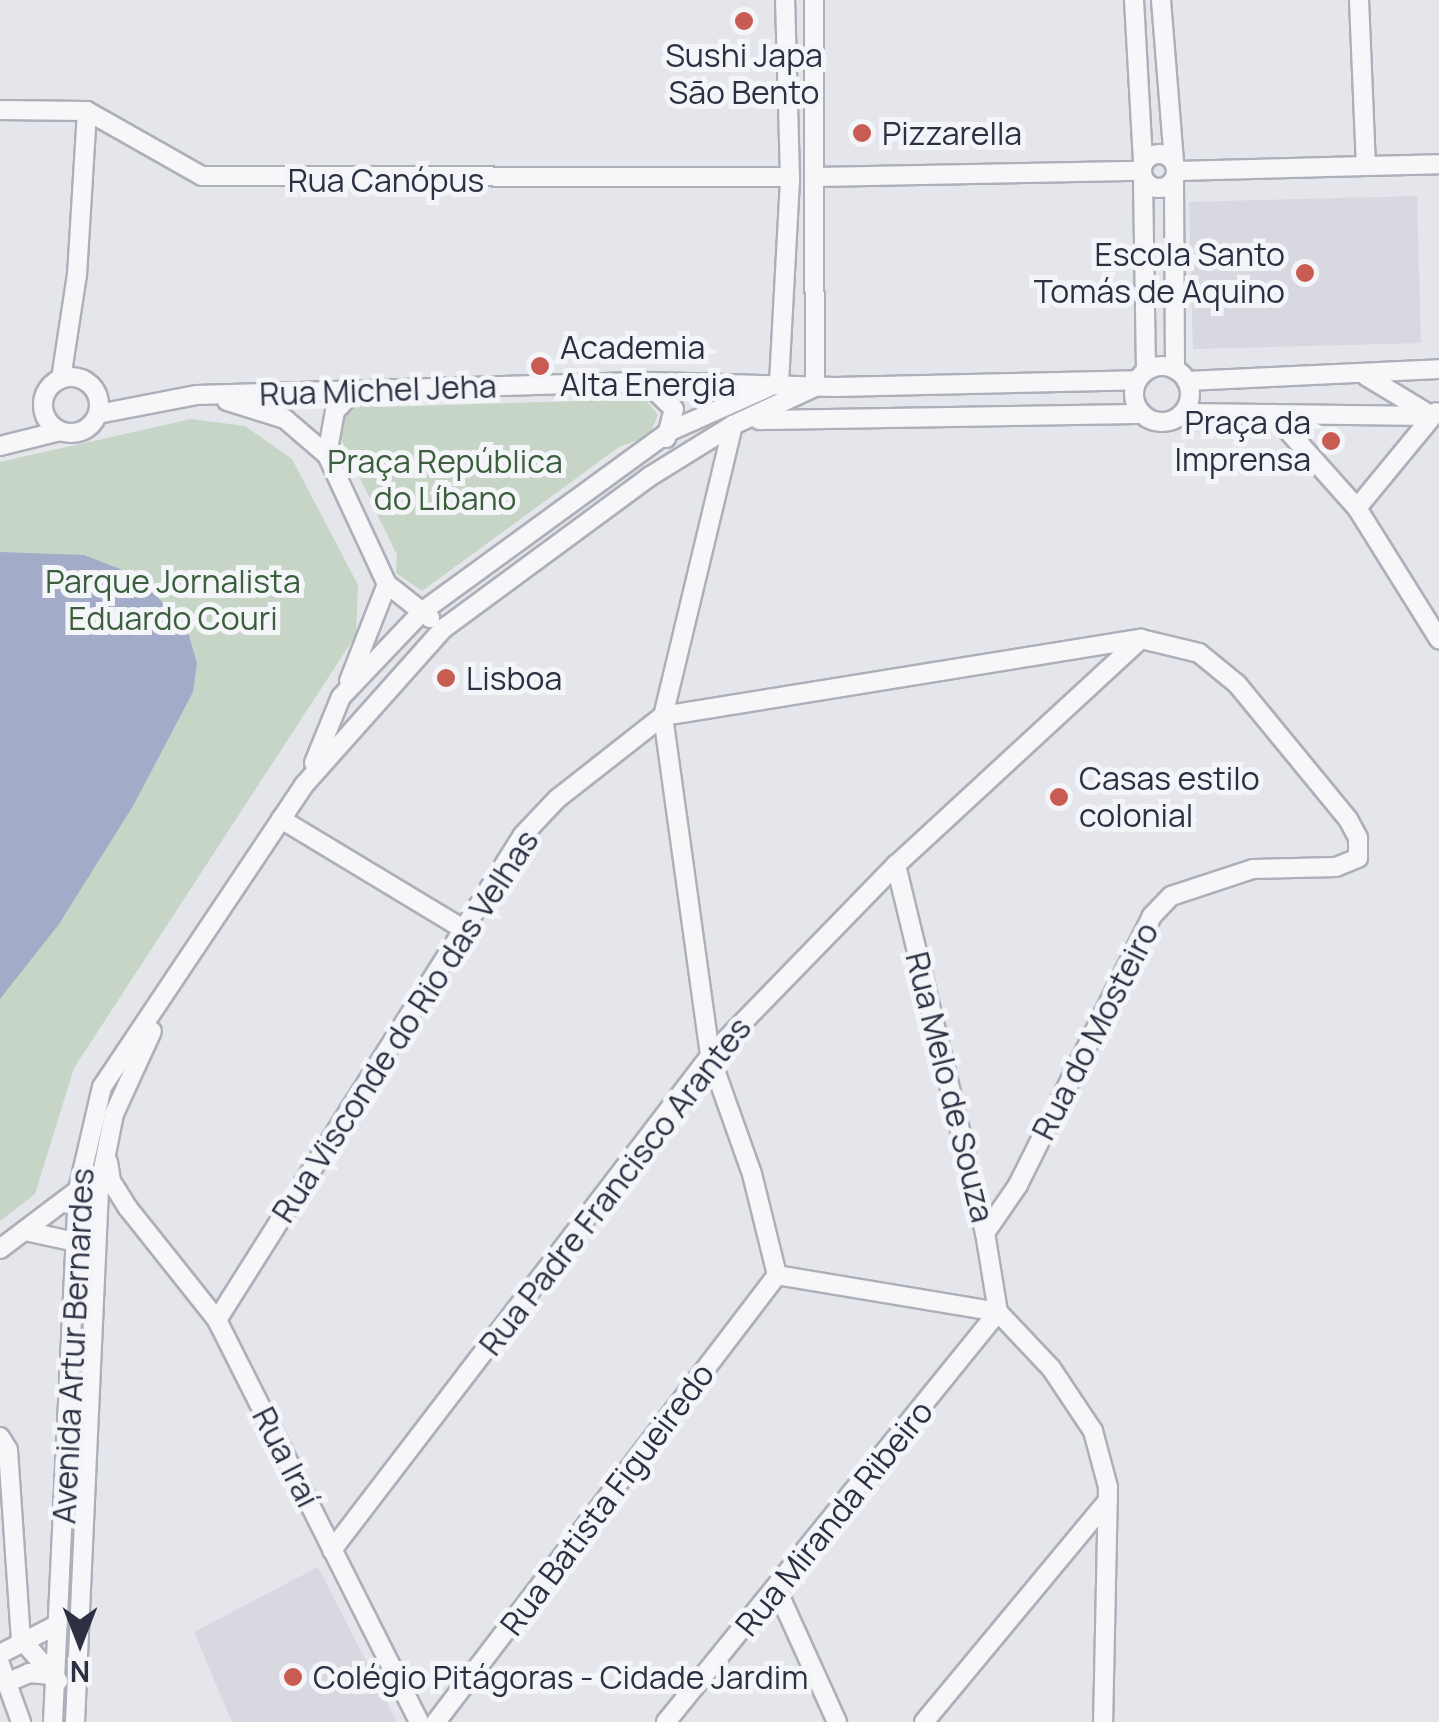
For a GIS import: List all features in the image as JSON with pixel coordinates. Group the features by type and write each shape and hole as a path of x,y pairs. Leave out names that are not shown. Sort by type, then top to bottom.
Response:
{"street":[{"path":"778,383 790,177 785,0"},
{"path":"814,0 815,387"},
{"path":"1134,0 1143,171 1142,375 1134,399 1142,414"},
{"path":"1161,0 1175,171 1181,375 1190,398 1183,413"},
{"path":"1359,0 1366,165"},
{"name":"Rua Canópus","path":"0,110 88,111 202,176 790,177"},
{"path":"53,426 44,396 68,378 88,111"},
{"path":"817,176 1143,171 1159,153 1175,171"},
{"path":"1143,171 1159,189 1175,171 1439,164"},
{"path":"1142,375 1366,376 1439,369"},
{"name":"Rua Michel Jeha","path":"98,414 158,399 197,395 647,382 815,387 1142,375"},
{"path":"1366,376 1436,413"},
{"path":"6,444 53,426 78,433 98,414 96,393 68,378"},
{"path":"647,382 670,399 670,430 649,477"},
{"name":"Avenida Artur Bernardes","path":"304,785 341,697 423,611 670,430 778,383"},
{"name":"Avenida Artur Bernardes","path":"53,1722 78,1190 84,1149 102,1087 169,994 304,785 443,629 649,477 734,425 754,420 815,387"},
{"path":"328,455 334,411 354,391"},
{"name":"Rua Michel Jeha","path":"96,393 158,399"},
{"path":"197,395 285,419 328,455 387,584 443,629"},
{"path":"754,420 1142,414 1166,422 1183,413 1436,413"},
{"path":"1357,508 1436,413"},
{"path":"1274,414 1357,508 1439,639"},
{"path":"734,425 663,716 710,1056 752,1174 777,1274 998,1312 1051,1368 1094,1432 1108,1500 1103,1722"},
{"path":"341,697 387,584"},
{"path":"663,716 1141,639"},
{"name":"Rua do Mosteiro","path":"986,1233 1018,1185 1152,916 1171,896 1252,869 1336,867 1358,858 1358,838 1348,819 1237,684 1200,654 1141,639"},
{"name":"Rua Padre Francisco Arantes","path":"332,1550 710,1056 896,864 1141,639"},
{"name":"Rua Visconde do Rio das Velhas","path":"217,1320 523,835 557,800 663,716"},
{"path":"281,820 463,929"},
{"name":"Rua Melo de Souza","path":"896,864 986,1233 998,1312"},
{"name":"Avenida Artur Bernardes","path":"75,1720 99,1188 106,1143 169,994"},
{"name":"Rua Iraí","path":"106,1143 110,1181 217,1320 419,1722"},
{"path":"84,1149 99,1188 128,1208 97,1226"},
{"path":"0,1249 78,1190"},
{"path":"25,1231 76,1242"},
{"name":"Rua Batista Figueiredo","path":"436,1722 777,1274"},
{"name":"Rua Miranda Ribeiro","path":"666,1722 778,1592 998,1312"},
{"path":"0,1437 22,1639 54,1674 75,1720"},
{"path":"924,1722 1108,1500"},
{"path":"778,1592 837,1722"},
{"path":"0,1654 22,1639 58,1624"},
{"path":"0,1664 21,1722"},
{"path":"6,1683 29,1674 54,1674"}],"shaded area":[{"name":"Escola Santo Tomás de Aquino","path":"1417,196 1421,343 1193,349 1189,202"},
{"name":"Colégio Pitágoras - Cidade Jardim","path":"318,1567 397,1722 232,1722 194,1632"}],"green space":[{"name":"Praça República do Líbano","path":"370,398 379,407 645,399 658,415 649,436 619,447 422,591 396,573 397,555 339,435 346,412"},
{"name":"Parque Jornalista Eduardo Couri","path":"191,419 245,426 292,459 358,585 356,635 74,1068 35,1194 0,1221 0,462"}],"water":[{"path":"0,552 84,555 138,576 187,629 197,663 193,692 133,806 59,924 0,999"}],"place":[{"name":"Sushi Japa São Bento","path":"744,21"},
{"name":"Pizzarella","path":"862,133"},
{"name":"Escola Santo Tomás de Aquino","path":"1305,273"},
{"name":"Academia Alta Energia","path":"540,366"},
{"name":"Praça da Imprensa","path":"1331,441"},
{"name":"Lisboa","path":"446,678"},
{"name":"Casas estilo colonial","path":"1059,797"},
{"name":"Colégio Pitágoras - Cidade Jardim","path":"293,1677"}]}
